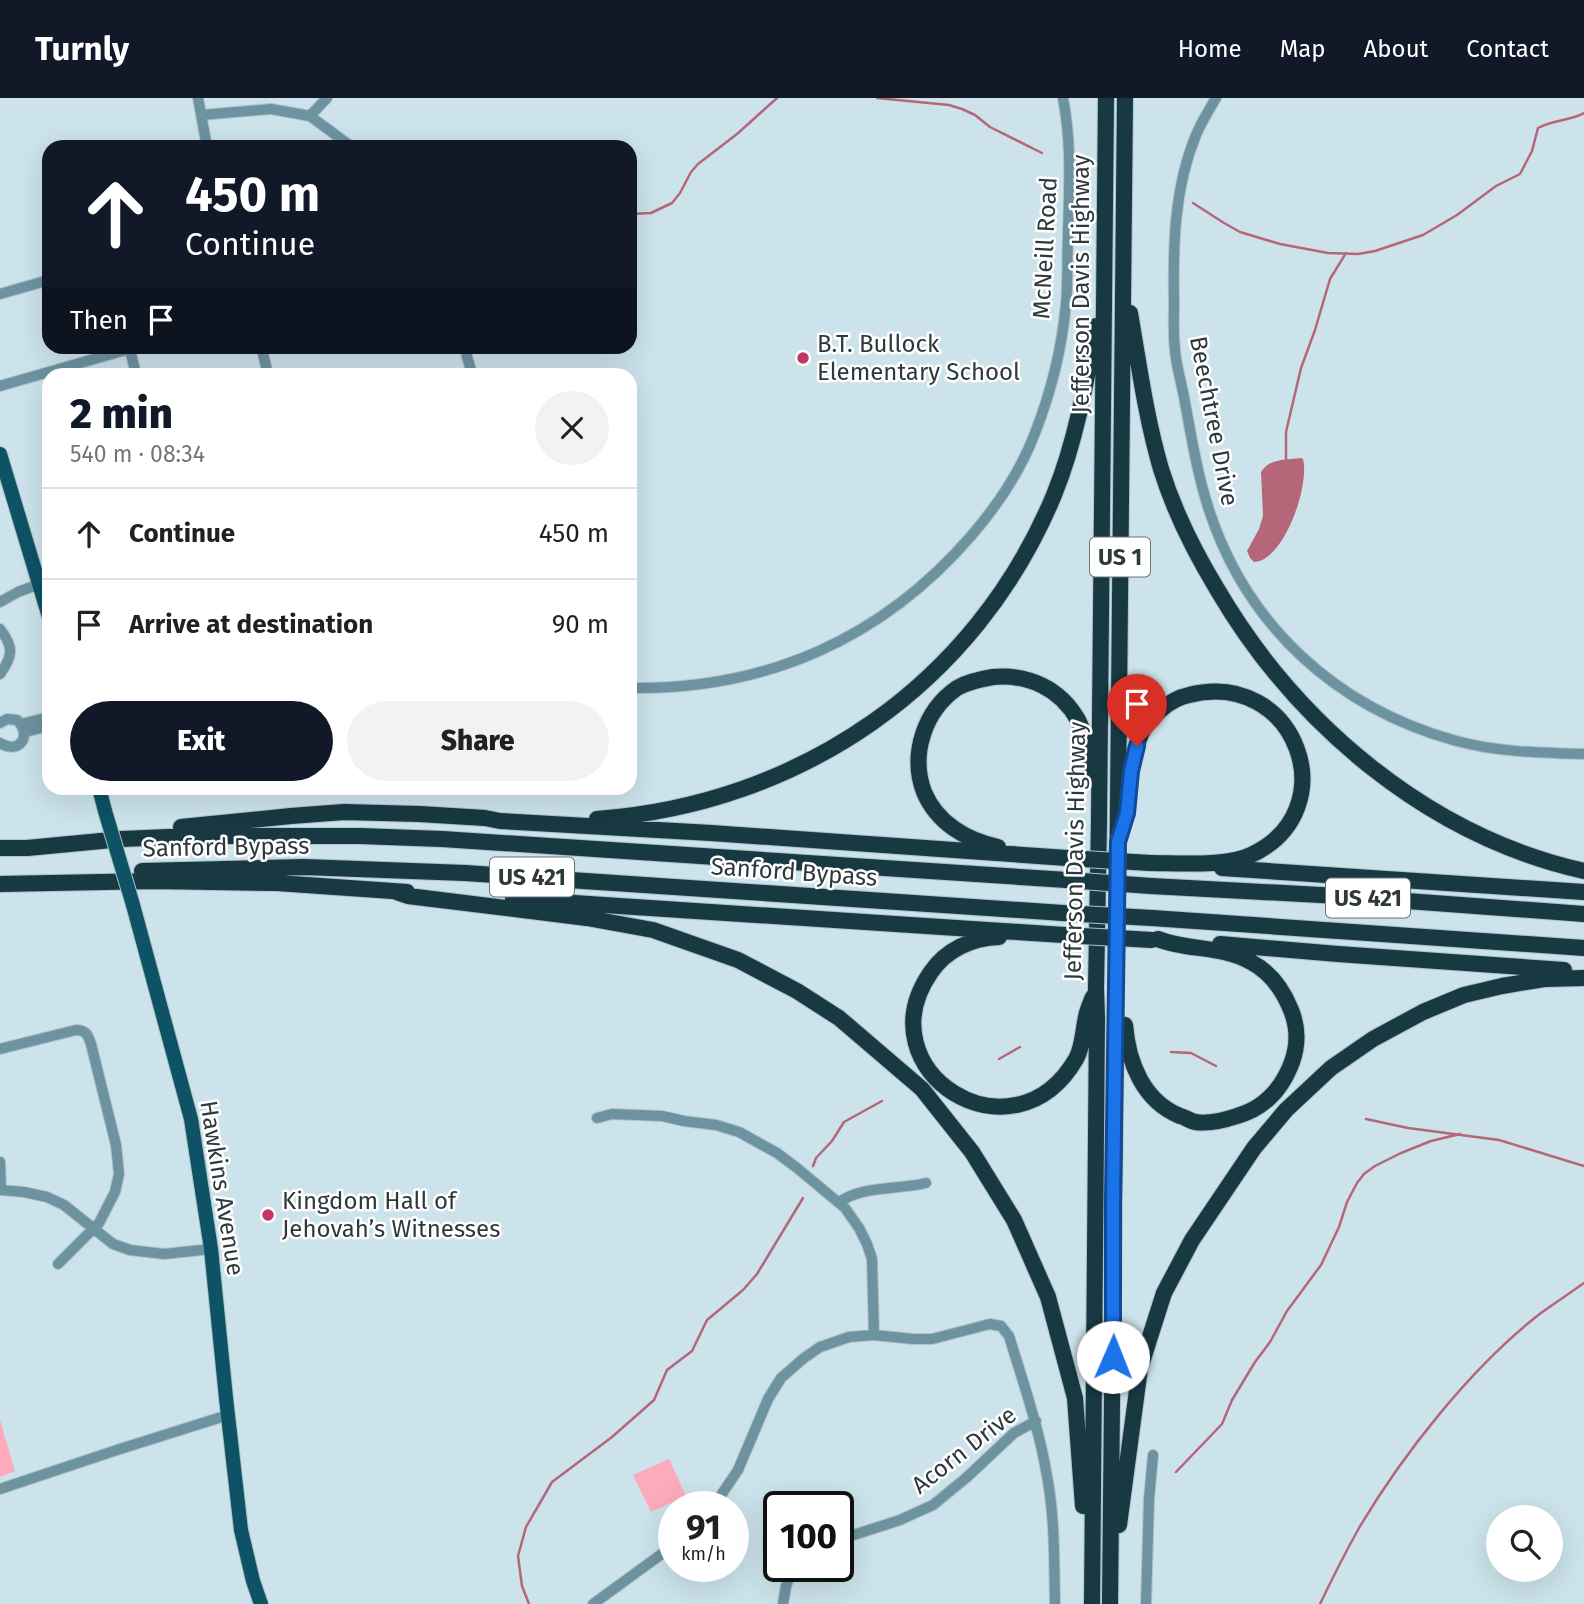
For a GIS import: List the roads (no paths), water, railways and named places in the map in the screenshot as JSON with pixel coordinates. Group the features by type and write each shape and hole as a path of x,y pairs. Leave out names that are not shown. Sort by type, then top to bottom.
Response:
{"highway":[{"name":"Jefferson Davis Highway","path":"1091,1604 1105,98"},
{"name":"Jefferson Davis Highway","path":"1110,1604 1125,98"},
{"path":"1123,271 1142,386 1161,469 1180,520 1202,565 1236,622 1265,660 1299,702 1360,758 1421,803 1454,823 1494,841 1584,872"},
{"path":"485,818 500,816 569,820 624,816 678,808 716,798 761,783 839,745 880,718 919,686 992,605 1014,573 1043,520 1055,493 1079,419 1104,275"},
{"path":"1063,858 985,844 961,834 942,819 928,800 920,780 917,759 928,721 942,702 959,687 981,678 1009,676 1035,682 1056,693 1079,722 1087,744 1093,800 1099,821"},
{"path":"1118,842 1127,813 1131,771 1137,746 1142,733 1161,710 1180,697 1216,691 1234,692 1265,706 1286,727 1296,744 1302,764 1303,782 1298,806 1289,823 1275,840 1250,856 1223,862 1150,863"},
{"path":"6,847 42,840 344,812 485,818 1584,892"},
{"name":"Sanford Bypass","path":"6,847 27,848 191,836 360,836 456,840 1584,914"},
{"name":"Sanford Bypass","path":"0,883 145,871 291,867 465,873 1584,948"},
{"path":"0,883 277,883 1155,940 1584,971"},
{"path":"396,892 587,918 653,930 738,960 797,991 839,1018 922,1089 972,1152 1014,1220 1048,1297 1075,1398 1084,1519 1092,1544"},
{"path":"1064,934 994,937 968,942 939,961 922,987 916,1004 915,1039 926,1066 946,1089 976,1104 993,1107 1014,1106 1031,1100 1050,1089 1078,1056 1086,1016 1096,988"},
{"path":"1116,992 1124,1014 1130,1059 1151,1096 1168,1111 1196,1122 1238,1116 1250,1112 1270,1098 1286,1078 1296,1051 1294,1017 1286,998 1266,972 1251,962 1228,953 1155,940"},
{"path":"1111,1550 1121,1518 1140,1368 1164,1293 1192,1240 1254,1148 1286,1110 1331,1068 1373,1039 1423,1012 1465,995 1502,986 1544,979 1584,978"}],"main road":[{"path":"0,454 42,594"},
{"name":"Hawkins Avenue","path":"101,795 191,1119 211,1249 241,1530 261,1604"}],"street":[{"path":"198,98 206,140"},
{"path":"310,116 327,98"},
{"name":"McNeill Road","path":"637,688 722,682 794,662 831,646 890,612 915,592 952,558 985,520 1012,481 1035,435 1051,387 1060,347 1066,303 1070,156 1063,98"},
{"name":"Beechtree Drive","path":"1216,98 1196,135 1177,200 1173,259 1175,350 1196,463 1209,511 1227,555 1267,620 1311,665 1353,697 1399,721 1455,740 1519,751 1584,754"},
{"path":"201,115 271,109 310,116 343,140"},
{"path":"0,294 42,282"},
{"path":"61,368 109,354"},
{"path":"0,386 42,374"},
{"path":"0,602 39,584"},
{"path":"0,629 6,637 11,654 0,674"},
{"path":"1,720 12,719 23,728 42,727"},
{"path":"23,728 42,719"},
{"path":"0,743 6,747 15,747 22,741 23,728"},
{"path":"0,1049 76,1030 81,1030 89,1037 116,1145 118,1174 115,1192 105,1214 94,1229 58,1264"},
{"path":"597,1118 612,1114 662,1116 716,1125 739,1132 777,1153 839,1202 859,1228 872,1259 874,1335"},
{"path":"0,1162 1,1190 24,1192 64,1205 113,1244 130,1250 164,1254 211,1249"},
{"path":"839,1202 862,1192 926,1183"},
{"path":"724,1491 738,1470 768,1399 781,1378 820,1347 849,1337 874,1335 932,1339 990,1324 1001,1326 1009,1336 1036,1421 1047,1476 1053,1518 1055,1604"},
{"path":"0,1489 228,1415"},
{"name":"Acorn Drive","path":"854,1535 900,1520 933,1505 1014,1433 1036,1421"},
{"path":"1146,1604 1153,1455"},
{"path":"593,1604 658,1557"},
{"path":"783,1604 788,1582"}],"waterway":[{"path":"637,214 651,213 672,203 698,164 777,98"},
{"path":"877,98 949,105 962,109 990,127 1042,153"},
{"path":"1193,203 1240,232 1280,244 1328,253 1358,254 1375,251 1423,235 1457,215 1496,186 1520,174 1532,151 1538,128 1584,113"},
{"path":"1286,463 1286,432 1301,368 1330,279 1346,253"},
{"path":"999,1059 1020,1047"},
{"path":"1171,1052 1191,1053 1216,1066"},
{"path":"813,1166 816,1158 832,1141 844,1122 882,1101"},
{"path":"1366,1119 1408,1128 1499,1140 1584,1166"},
{"path":"1176,1472 1222,1424 1232,1400 1255,1362 1287,1311 1321,1265 1339,1227 1347,1202 1364,1174 1401,1153 1431,1141 1460,1134"},
{"path":"529,1604 522,1586 518,1556 526,1527 552,1482 612,1437 654,1400 667,1370 692,1351 707,1320 743,1290 757,1274 803,1198"},
{"path":"1320,1604 1354,1537 1377,1500 1441,1413 1515,1334 1584,1283"}],"place":[{"name":"B.T. Bullock Elementary School","path":"803,358"},
{"name":"Kingdom Hall of Jehovah’s Witnesses","path":"268,1215"}]}
